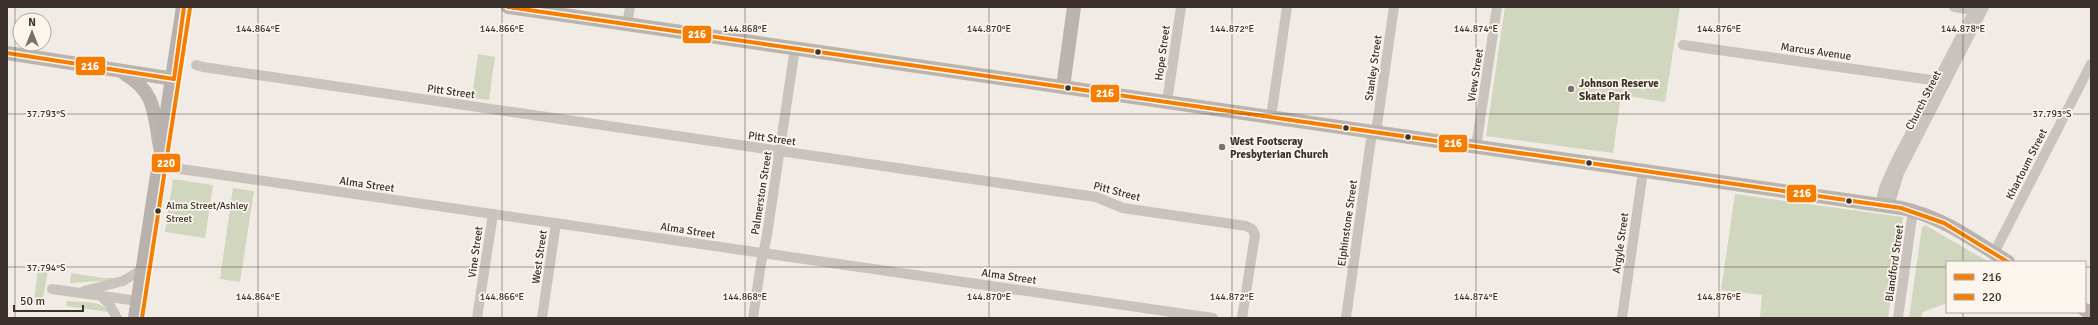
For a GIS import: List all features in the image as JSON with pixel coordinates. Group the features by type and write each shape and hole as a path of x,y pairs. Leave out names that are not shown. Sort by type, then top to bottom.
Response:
{"main road":[{"path":"136,318 184,7"}],"street":[{"path":"508,7 1913,210 1946,224 2006,261"},
{"path":"627,24 630,7"},
{"path":"1063,87 1074,7"},
{"name":"Hope Street","path":"1167,102 1181,7"},
{"path":"1271,117 1287,7"},
{"name":"Stanley Street","path":"1374,132 1394,7"},
{"name":"View Street","path":"1476,147 1497,7"},
{"path":"1954,7 1979,9"},
{"name":"Church Street","path":"1885,206 1888,177 1942,81 1979,9"},
{"name":"Marcus Avenue","path":"1683,45 1942,81"},
{"name":"Palmerston Street","path":"752,318 780,151 795,48"},
{"path":"7,52 174,79"},
{"name":"Khartoum Street","path":"1994,253 2091,64"},
{"name":"Pitt Street","path":"196,65 210,69 1096,197 1123,208 1250,227 1254,231 1255,235 1242,318"},
{"path":"118,70 140,84 153,106 161,160"},
{"name":"Elphinstone Street","path":"1346,318 1374,132"},
{"name":"Alma Street","path":"161,160 493,214 1213,318"},
{"name":"Argyle Street","path":"1622,318 1643,171"},
{"name":"Blandford Street","path":"1898,318 1913,210"},
{"name":"Vine Street","path":"477,318 493,214"},
{"name":"West Street","path":"542,318 556,223"},
{"path":"76,293 117,283 143,269"},
{"path":"52,289 138,301"},
{"path":"100,295 109,304 117,318"}],"green space":[{"path":"1505,7 1680,7 1665,102 1621,95 1613,153 1486,136"},
{"path":"478,54 495,57 489,100 472,98"},
{"path":"173,179 213,185 205,238 165,232"},
{"path":"233,188 254,191 240,282 220,279"},
{"path":"1735,194 1903,217 1888,318 1760,318 1762,295 1721,290"},
{"path":"1925,225 1987,261 1946,261 1946,303 1923,312 1921,318 1909,318 1922,227"},
{"path":"38,267 46,268 48,270 42,303 34,303"},
{"path":"71,273 103,278 120,278 103,281 70,283"},
{"path":"67,301 96,303 101,305 109,312 66,306"}],"transit line":[{"name":"216","path":"174,79 184,7"},
{"name":"216","path":"508,7 1901,208 1944,223 2006,261"},
{"name":"220","path":"142,318 190,8"},
{"name":"216","path":"7,53 174,79"}],"place":[{"name":"Johnson Reserve Skate Park","path":"1571,89"},
{"name":"West Footscray Presbyterian Church","path":"1222,147"},
{"name":"Alma Street/Ashley Street","path":"158,211"}]}
